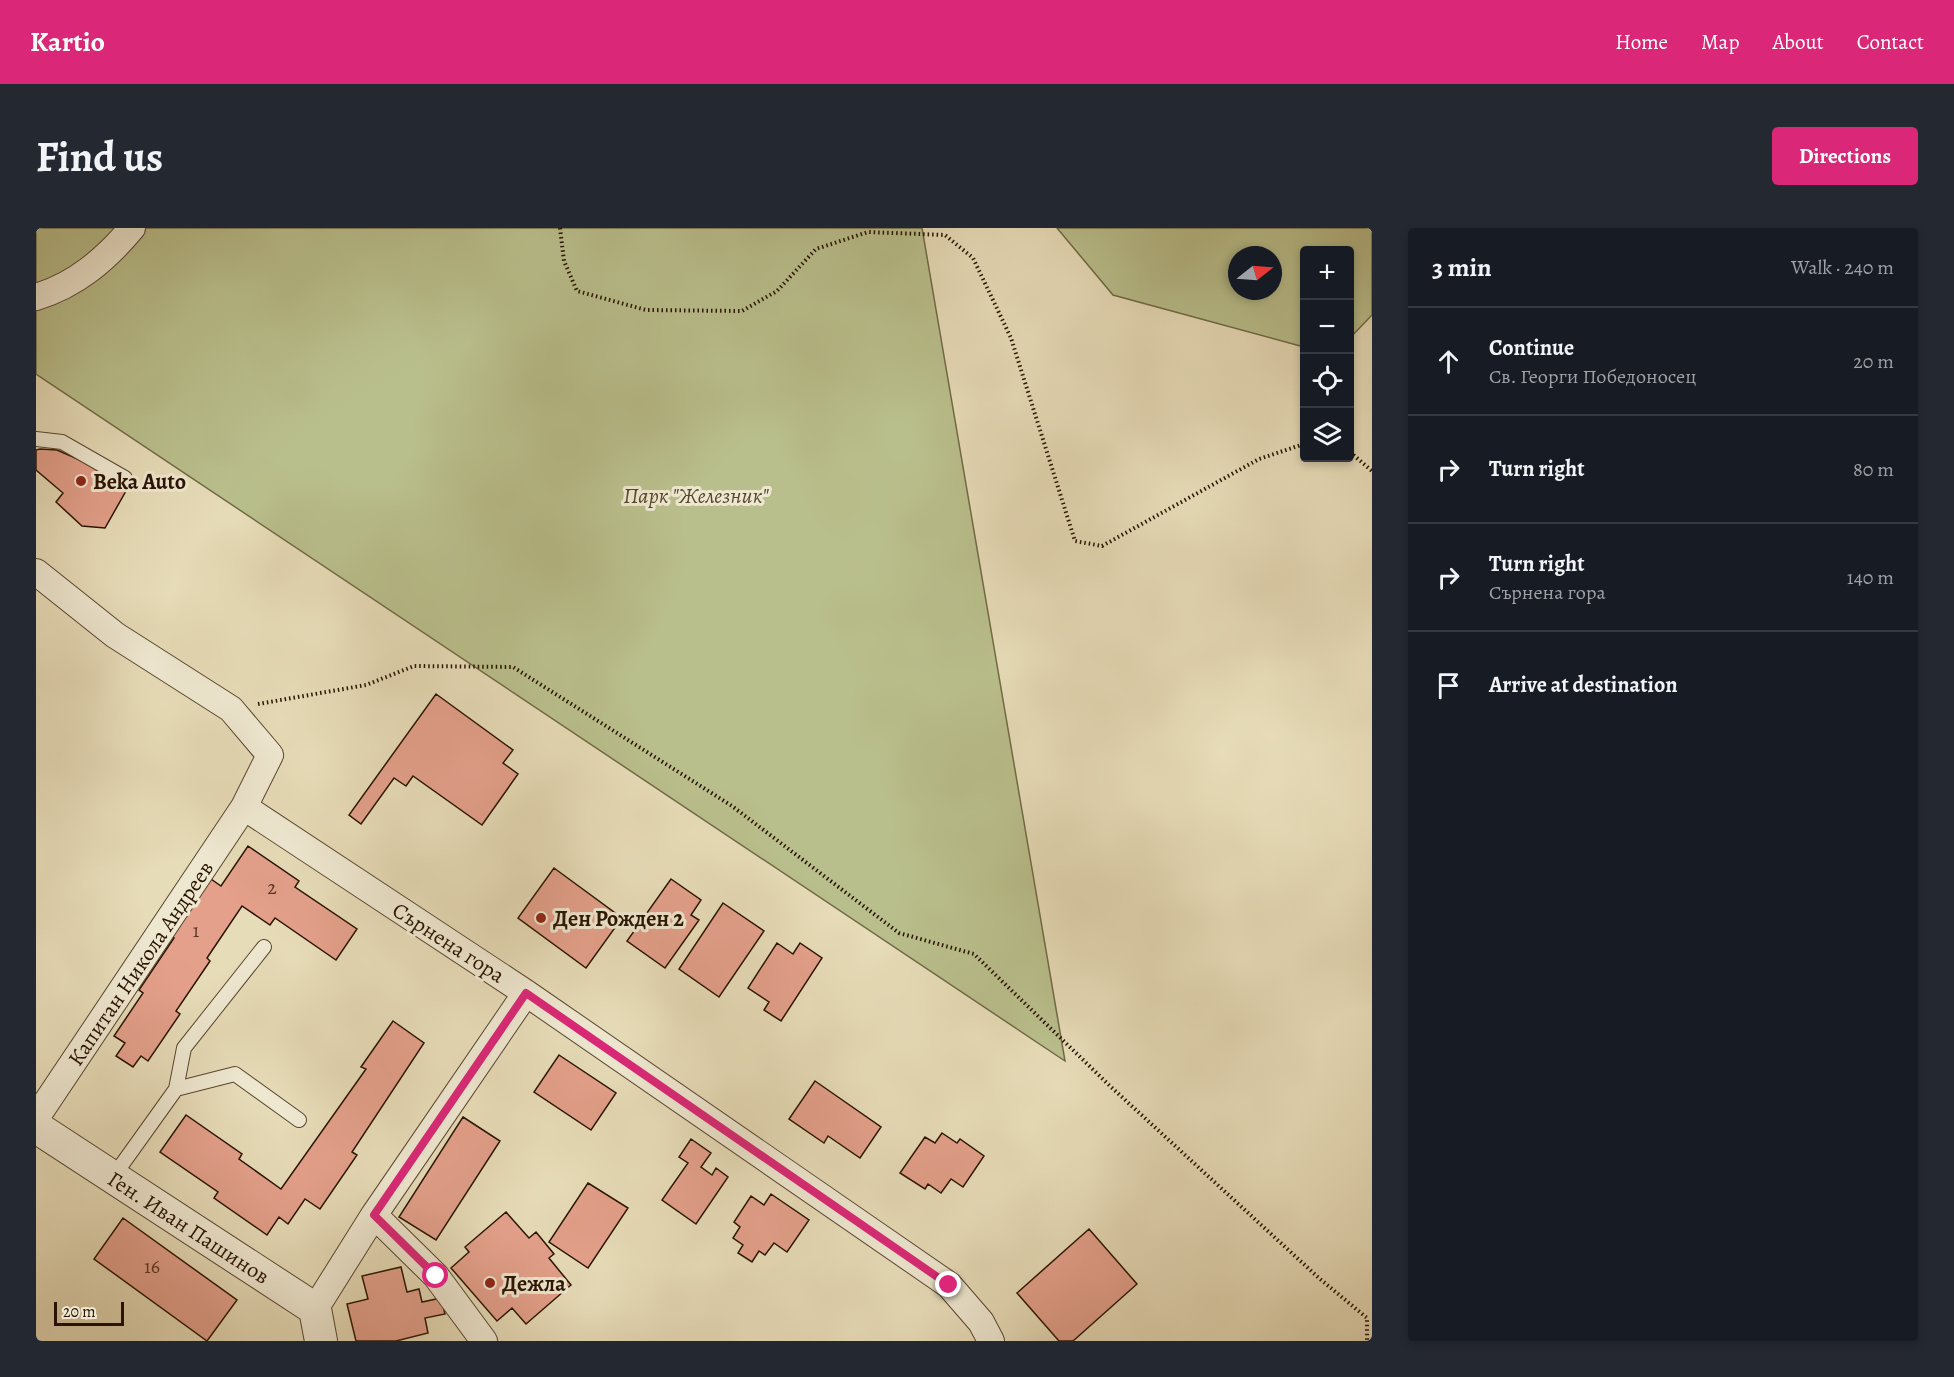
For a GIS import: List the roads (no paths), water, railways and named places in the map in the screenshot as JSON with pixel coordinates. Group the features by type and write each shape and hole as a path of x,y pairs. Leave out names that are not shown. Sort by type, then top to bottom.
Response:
{"street":[{"path":"36,297 79,278 109,256 132,228"},
{"name":"Капитан Никола Андреев","path":"36,572 116,635 231,709 270,755 244,807 36,1118"},
{"name":"Сърнена гора","path":"244,807 526,993 949,1285 981,1322 991,1341"},
{"path":"321,1341 315,1309 374,1215 526,993"},
{"name":"Ген. Иван Пашинов","path":"36,1126 315,1309"},
{"path":"374,1215 436,1276 484,1341"}],"lane":[{"path":"36,439 62,442 125,478"},
{"path":"113,1177 176,1089 184,1048 264,947"},
{"path":"176,1089 235,1074 299,1120"}],"place":[{"name":"Beka Auto","path":"81,481"},
{"name":"Ден Рожден 2","path":"541,918"},
{"name":"Дежла","path":"490,1283"}],"park label":[{"name":"Парк \"Железник\"","path":"696,495"}]}
